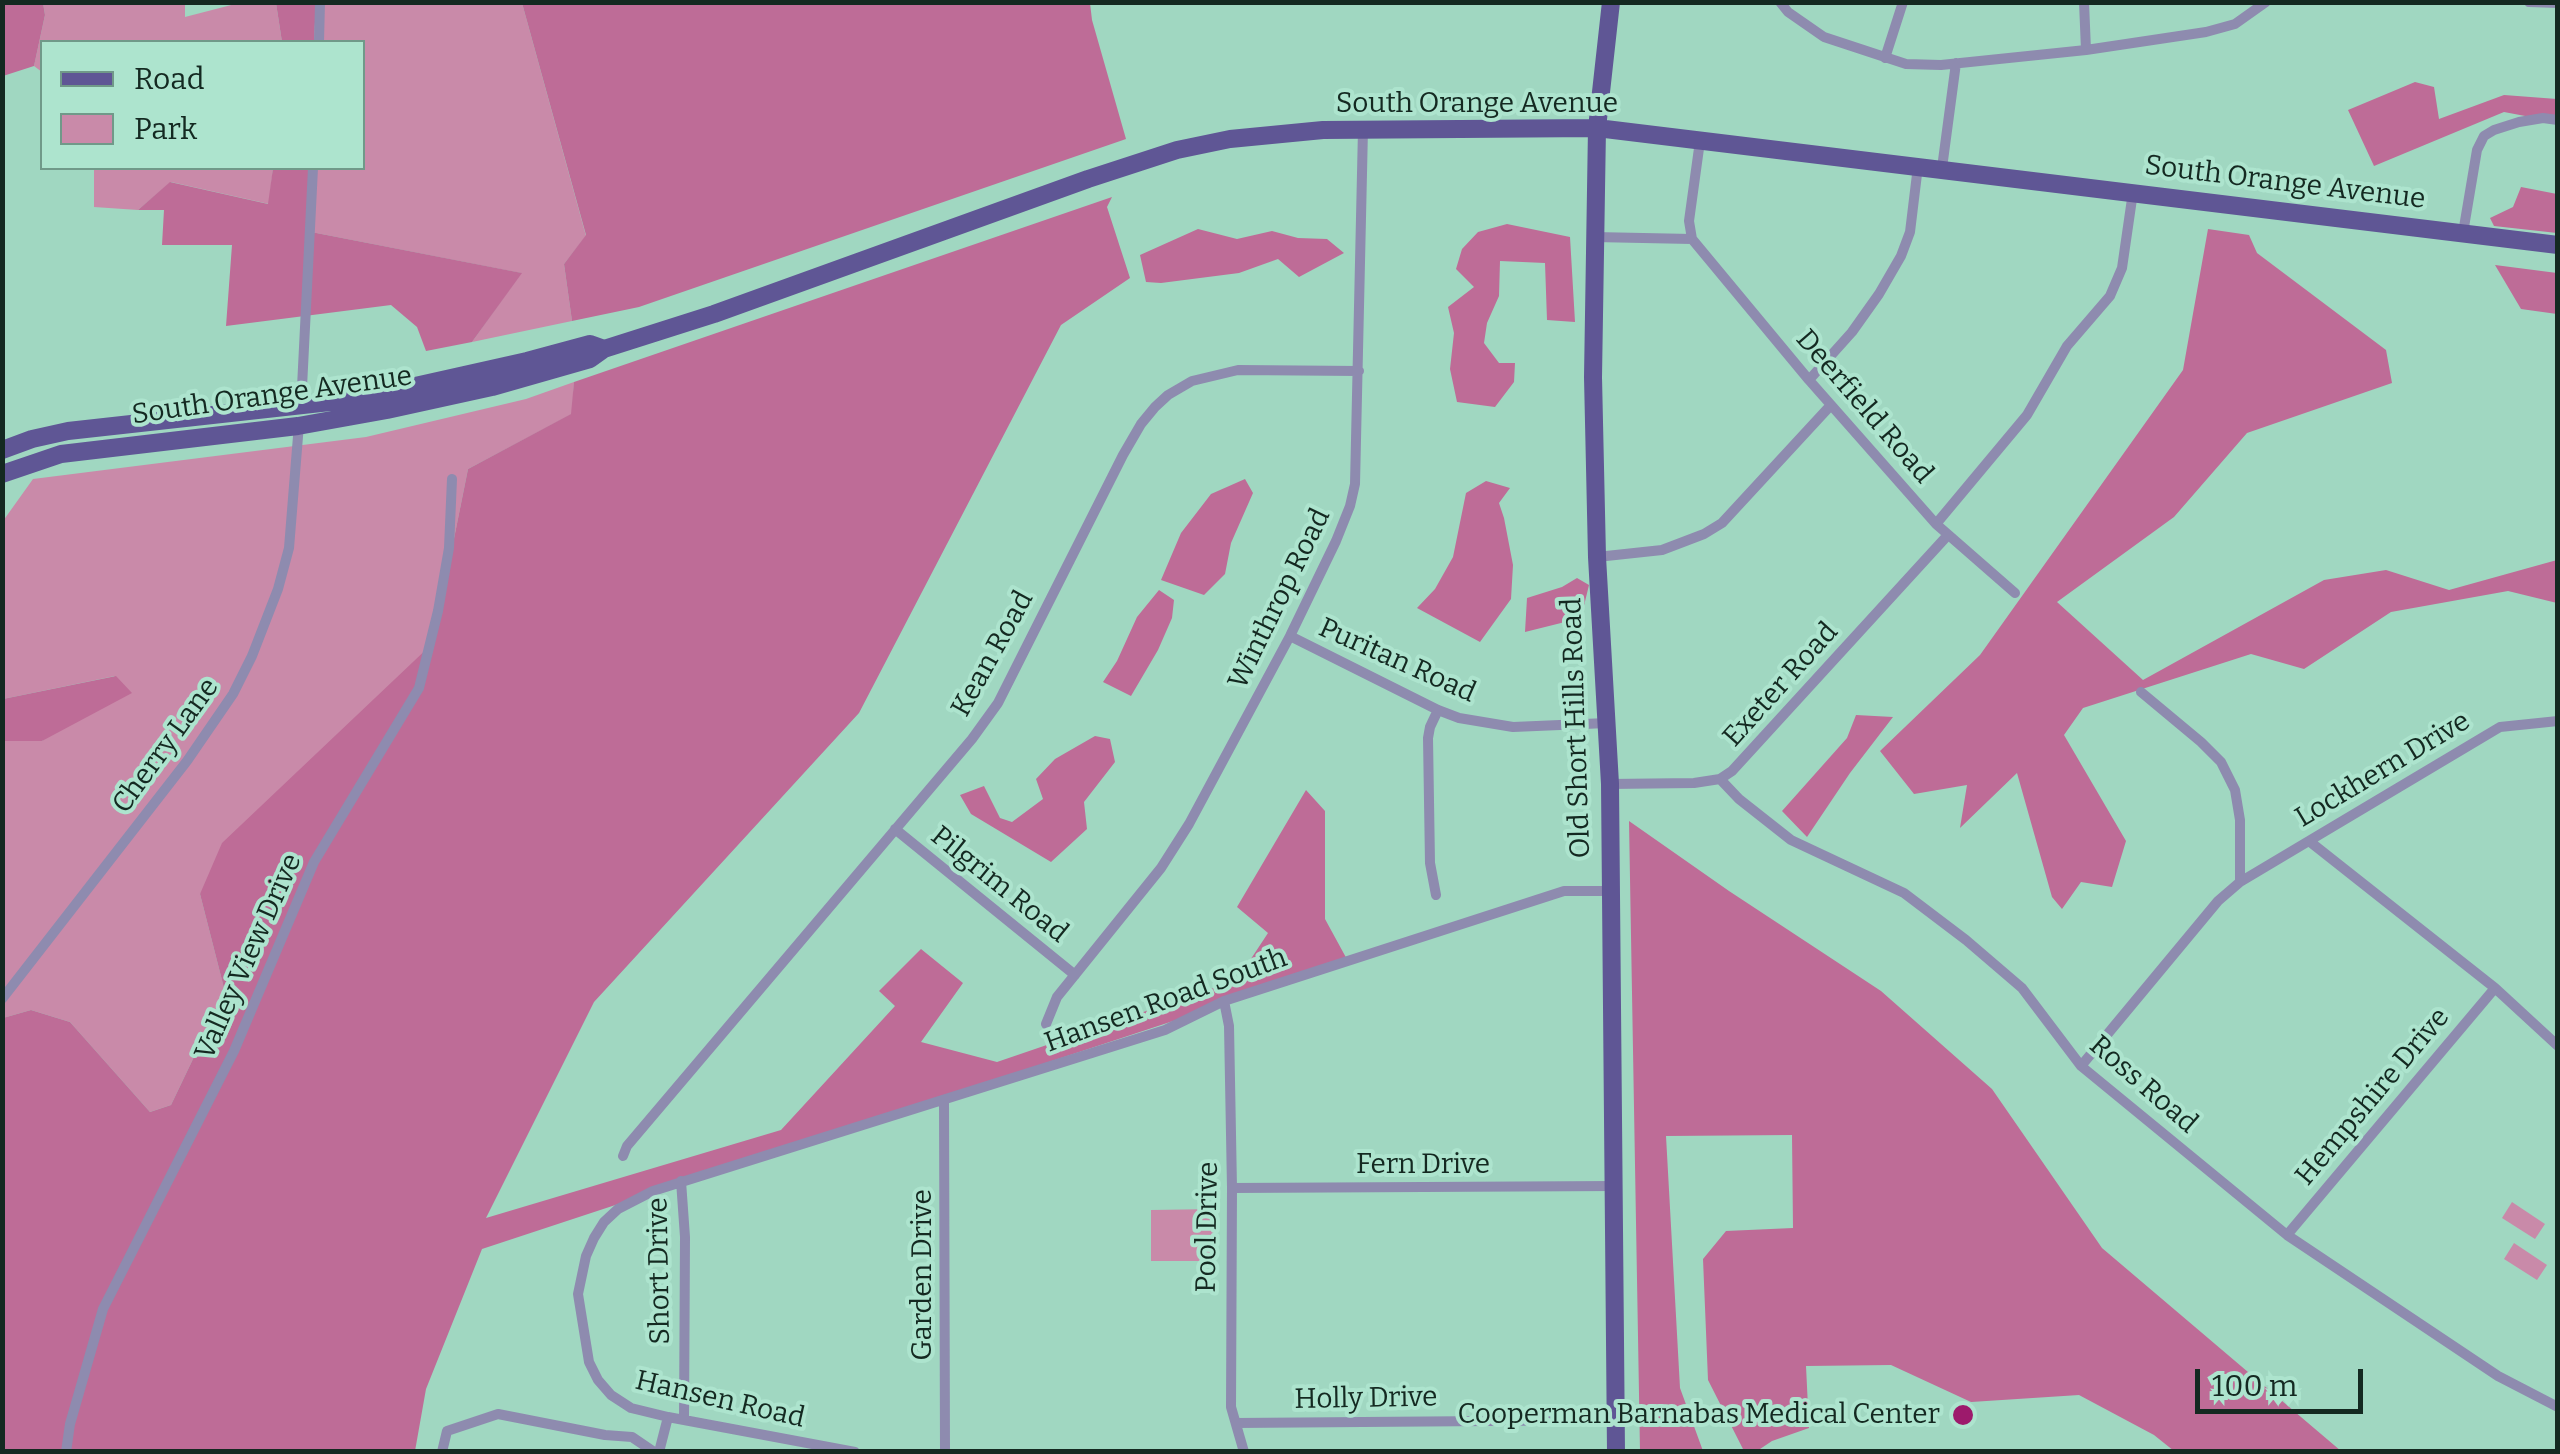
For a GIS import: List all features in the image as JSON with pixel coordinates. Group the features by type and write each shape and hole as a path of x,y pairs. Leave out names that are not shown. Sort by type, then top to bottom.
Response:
{"main road":[{"name":"Old Short Hills Road","path":"1610,2 1597,128 1593,377 1597,558 1610,784 1616,1452"},
{"name":"South Orange Avenue","path":"2,474 61,454 298,426 492,387 590,359 604,349 750,301 1088,179 1177,150 1230,139 1363,129 1597,128 2558,245"},
{"name":"South Orange Avenue","path":"2,450 68,431 301,406 376,394 590,344 604,349"}],"street":[{"path":"319,40 320,2"},
{"path":"1780,2 1824,37 1906,64 2086,50 2206,32 2235,24 2266,2"},
{"path":"1885,58 1903,2"},
{"path":"2084,2 2086,50"},
{"path":"2529,2 2558,4"},
{"path":"1942,168 1956,63"},
{"path":"2463,233 2476,150 2484,136 2519,122 2558,120"},
{"name":"Winthrop Road","path":"1046,1024 1057,997 1161,868 1190,824 1290,636 1350,506 1355,484 1359,371 1363,129"},
{"path":"1594,237 1692,238 1689,221 1700,141"},
{"path":"1809,380 1852,332 1901,256 1910,232 1918,166"},
{"name":"Cherry Lane","path":"2,999 187,761 233,694 278,589 290,548 312,170"},
{"path":"1936,524 2026,415 2068,346 2110,296 2122,268 2133,192"},
{"name":"Deerfield Road","path":"1692,238 1830,406 1936,524 2015,593"},
{"name":"Kean Road","path":"623,1156 627,1146 896,830 998,703 1123,455 1155,406 1192,381 1238,370 1359,371"},
{"path":"1597,558 1662,550 1722,523 1830,406"},
{"name":"Valley View Drive","path":"66,1452 102,1309 234,1051 314,862 420,688 449,548 452,479"},
{"name":"Exeter Road","path":"1610,784 1720,779 1739,765 1947,536"},
{"name":"Puritan Road","path":"1290,636 1459,718 1513,727 1607,723"},
{"path":"2140,692 2211,752 2235,790 2240,820 2240,882"},
{"path":"1436,895 1430,863 1428,738 1438,710"},
{"name":"Lockhern Drive","path":"2081,1066 2218,902 2240,882 2500,727 2558,721"},
{"name":"Ross Road","path":"1720,779 1738,799 1790,840 1904,893 1966,940 2022,988 2081,1066 2286,1235 2498,1376 2558,1407"},
{"name":"Pilgrim Road","path":"896,830 1075,975"},
{"path":"2309,841 2495,988 2558,1046"},
{"name":"Hansen Road South","path":"681,1181 1165,1030 1224,1001 1564,890 1610,891"},
{"name":"Hempshire Drive","path":"2286,1235 2495,988"},
{"name":"Pool Drive","path":"1224,1001 1229,1026 1232,1188 1231,1407 1244,1452"},
{"name":"Garden Drive","path":"944,1100 945,1452"},
{"name":"Hansen Road","path":"681,1181 618,1209 604,1222 586,1256 578,1294 589,1362 598,1380 611,1395 631,1408 855,1452"},
{"name":"Short Drive","path":"681,1181 685,1236 684,1420"},
{"name":"Fern Drive","path":"1232,1188 1615,1186"},
{"path":"442,1452 447,1431 498,1414 632,1437 656,1452 668,1417"},
{"name":"Holly Drive","path":"1236,1423 1616,1420"}],"green space":[{"path":"43,3 185,3 185,17 239,3 276,3 282,40 40,40 40,70 34,66 45,15"},
{"path":"316,3 522,3 586,236 564,264 572,321 472,342 521,273 306,231 309,170 365,170 365,40 314,40"},
{"path":"94,170 273,170 269,204 171,182 138,210 94,207"},
{"path":"574,382 572,414 468,469 433,643 200,894 225,992 171,1105 150,1112 70,1022 31,1010 3,1018 3,741 42,741 115,676 3,699 3,521 33,479 366,437 526,399"},
{"path":"2512,1202 2545,1224 2535,1239 2502,1218"},
{"path":"1215,1209 1213,1261 1151,1261 1151,1210"},
{"path":"2514,1243 2547,1265 2537,1280 2504,1259"}],"shaded area":[{"path":"3,2 43,3 45,15 34,66 3,76"},
{"path":"276,3 316,3 314,40 282,40"},
{"path":"522,3 1090,3 1126,139 639,307 572,321 564,264 586,235"},
{"path":"2415,82 2434,87 2439,119 2504,95 2557,99 2557,122 2504,112 2374,166 2348,110"},
{"path":"273,170 309,170 306,231 522,273 472,342 426,351 417,327 391,305 226,326 232,245 162,245 164,210 138,210 170,182 268,204"},
{"path":"2521,187 2557,194 2557,233 2494,226 2490,218 2513,207"},
{"path":"1112,197 1107,207 1130,278 1061,325 859,713 594,1002 486,1218 781,1130 895,1006 879,991 921,949 963,983 921,1042 997,1062 1237,980 1268,933 1237,907 1306,790 1325,811 1325,919 1349,963 482,1249 426,1389 415,1451 3,1452 3,1018 31,1010 70,1022 150,1112 171,1105 225,992 200,894 222,843 433,643 468,469 571,414 574,382"},
{"path":"1507,224 1570,237 1575,322 1547,320 1545,263 1500,261 1499,296 1487,323 1484,343 1499,363 1515,363 1514,382 1495,407 1457,402 1450,369 1454,333 1448,307 1474,287 1456,269 1462,249 1478,232"},
{"path":"1198,229 1237,239 1272,231 1298,238 1327,239 1344,253 1299,277 1278,259 1239,273 1146,282 1140,255"},
{"path":"2208,229 2249,235 2257,253 2386,350 2392,383 2247,433 2174,517 2057,602 2143,680 2324,580 2386,570 2449,590 2557,560 2557,603 2508,591 2391,612 2304,669 2251,654 2083,708 2064,735 2126,841 2112,887 2081,882 2062,909 2052,897 2017,773 1960,828 1967,785 1914,794 1880,751 1980,655 2183,370"},
{"path":"2495,265 2557,273 2557,314 2521,309"},
{"path":"1245,479 1253,493 1231,543 1225,574 1204,595 1161,580 1181,533 1211,494"},
{"path":"1486,481 1510,488 1499,503 1513,565 1511,599 1480,642 1417,608 1435,589 1453,557 1466,493"},
{"path":"1577,578 1589,585 1581,618 1525,632 1527,598"},
{"path":"1159,590 1174,600 1172,618 1131,696 1103,682 1137,617"},
{"path":"116,676 132,693 42,741 3,741 3,699"},
{"path":"1856,715 1893,717 1807,837 1782,811 1847,738"},
{"path":"1095,736 1110,739 1115,762 1084,802 1087,829 1051,862 971,814 960,795 984,786 1000,818 1012,822 1043,799 1036,779 1055,759"},
{"path":"1629,821 1881,991 1992,1089 2102,1248 2341,1451 2174,1451 2154,1435 2079,1395 1971,1402 1891,1365 1806,1366 1809,1428 1772,1441 1757,1451 1744,1451 1708,1380 1703,1259 1726,1231 1793,1228 1792,1135 1666,1136 1680,1388 1703,1451 1640,1451"}],"place":[{"name":"Cooperman Barnabas Medical Center","path":"1963,1415"}]}
